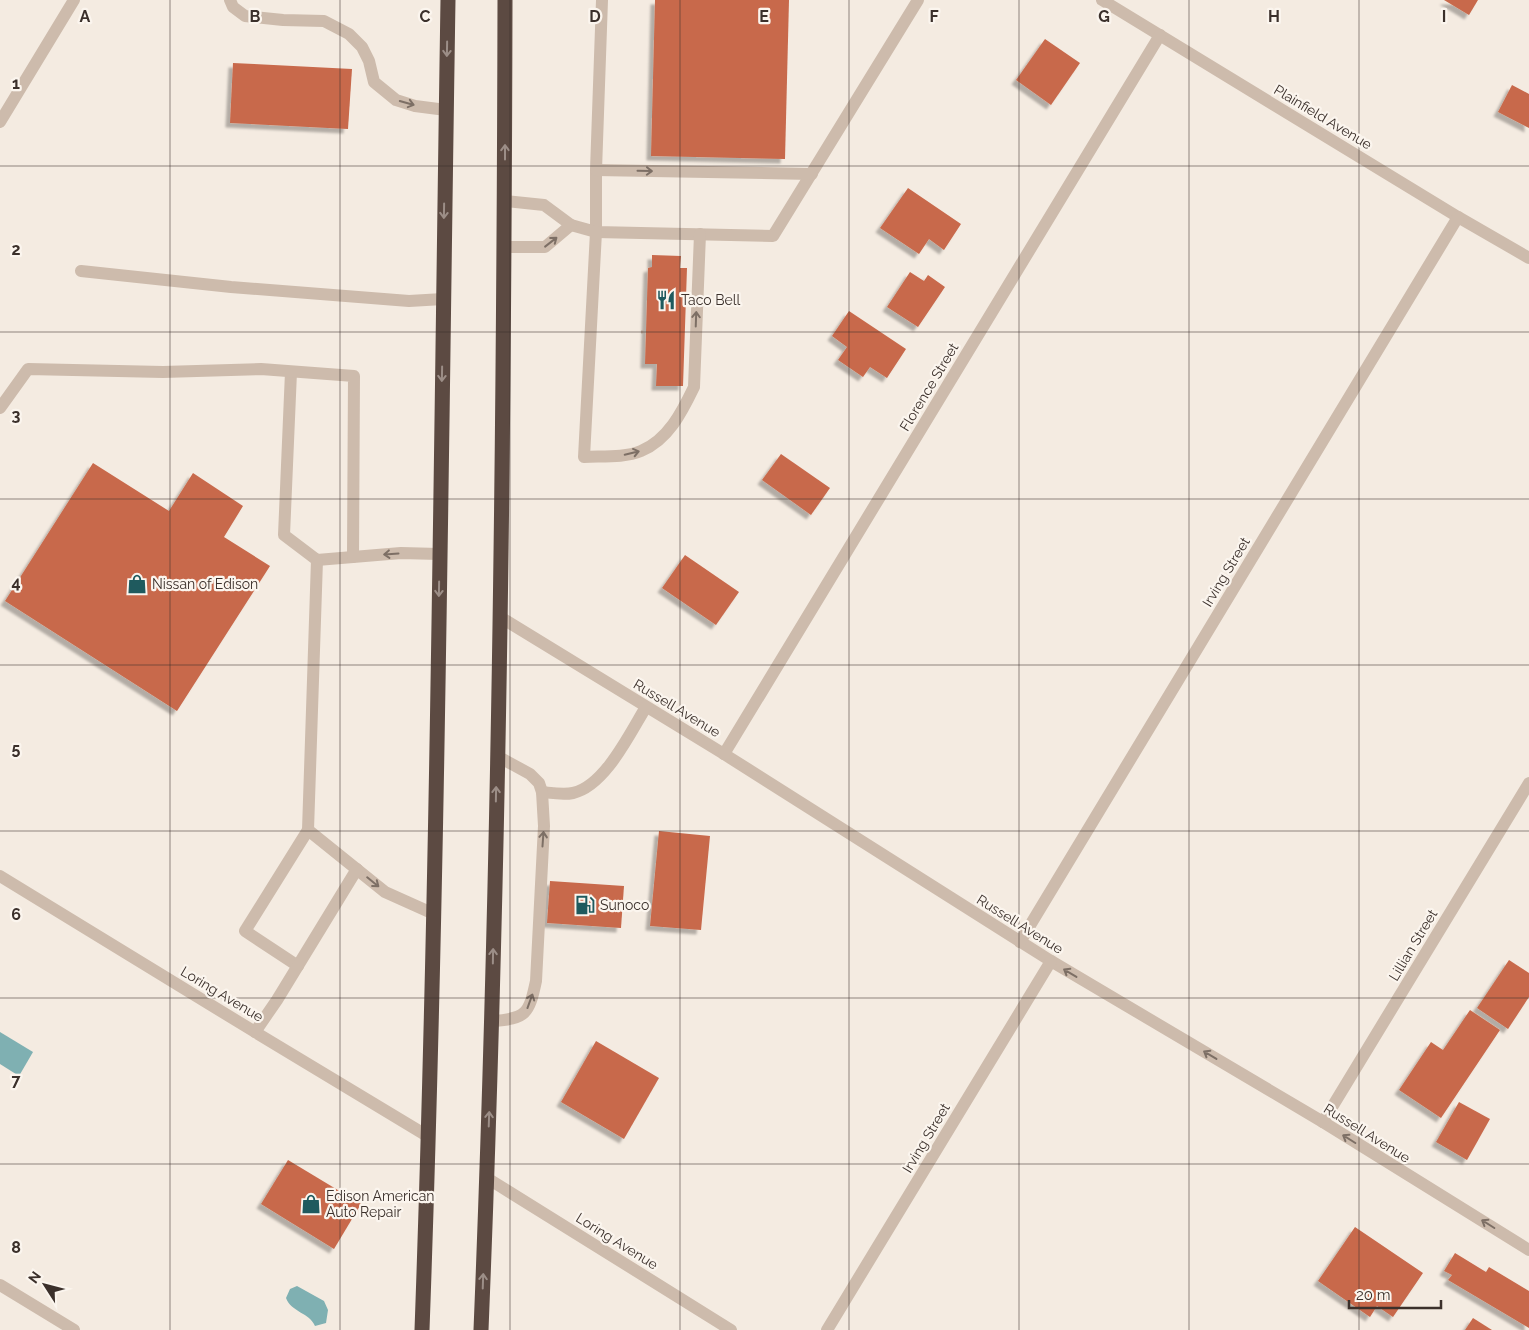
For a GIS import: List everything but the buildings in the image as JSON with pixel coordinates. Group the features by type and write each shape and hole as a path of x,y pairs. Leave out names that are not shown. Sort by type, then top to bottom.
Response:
{"highway":[{"path":"422,1330 434,914 448,0"},
{"path":"481,1330 492,1022 500,617 505,201 505,0"}],"street":[{"path":"0,122 74,0"},
{"path":"230,0 233,8 245,16 283,20 324,21 349,34 362,47 369,61 374,82 396,100 415,106 446,110"},
{"path":"602,0 596,170 596,232 584,457 623,455 646,448 666,434 686,403 694,387 700,234"},
{"path":"505,201 544,205 571,225 596,232 773,236 918,0"},
{"name":"Plainfield Avenue","path":"1102,0 1458,217 1529,258"},
{"name":"Florence Street","path":"724,754 1160,35"},
{"path":"596,170 812,174"},
{"name":"Irving Street","path":"1020,942 1458,217"},
{"path":"504,247 545,247 571,225"},
{"path":"80,271 231,287 409,301 443,300"},
{"path":"0,408 28,369 164,372 261,370 354,376 352,557"},
{"path":"291,372 284,535 317,560 402,553 439,554"},
{"path":"298,966 246,931 308,830 317,560"},
{"name":"Russell Avenue","path":"500,617 724,754 1020,942 1323,1122 1529,1250"},
{"path":"542,792 574,793 595,782 615,757 646,707"},
{"path":"492,1022 513,1020 525,1013 532,1001 536,981 544,826 542,792 539,783 530,774 497,756"},
{"name":"Lillian Street","path":"1323,1122 1529,783"},
{"path":"308,830 385,892 434,914"},
{"path":"254,1032 298,966 357,869"},
{"name":"Loring Avenue","path":"0,876 429,1137"},
{"name":"Irving Street","path":"827,1330 1051,961"},
{"name":"Loring Avenue","path":"487,1178 731,1330"},
{"path":"0,1285 74,1330"}],"path":[{"path":"640,332 646,332"}],"water":[{"path":"0,1032 33,1052 19,1076 0,1064"},
{"path":"297,1286 324,1301 328,1310 326,1323 315,1326 309,1318 288,1303 286,1298 290,1289"}],"place":[{"name":"Taco Bell","path":"666,300"},
{"name":"Nissan of Edison","path":"137,584"},
{"name":"Sunoco","path":"585,905"},
{"name":"Edison American Auto Repair","path":"311,1204"}]}
